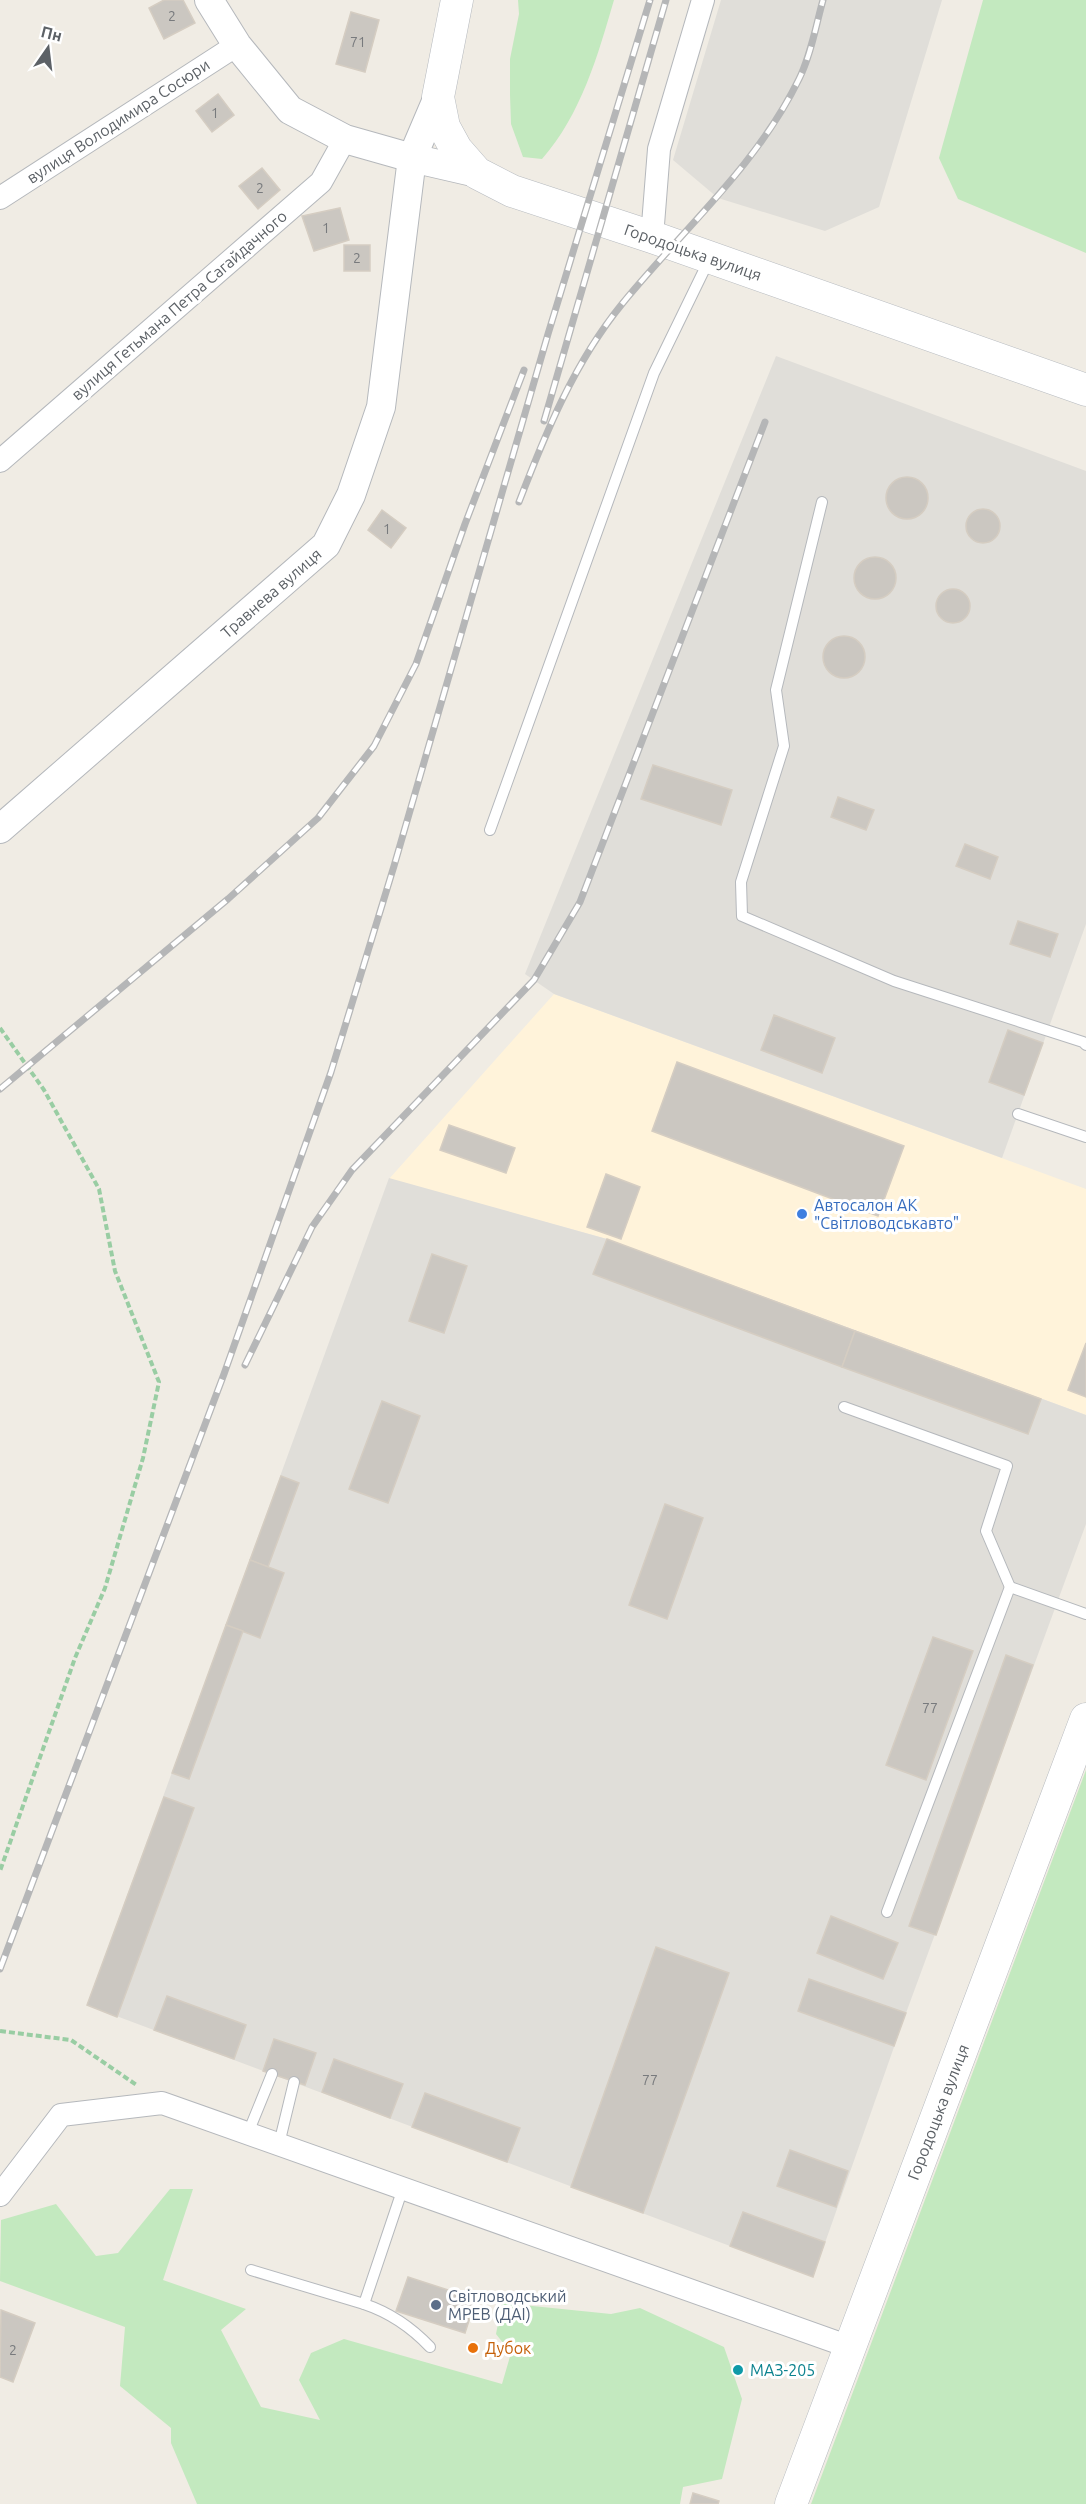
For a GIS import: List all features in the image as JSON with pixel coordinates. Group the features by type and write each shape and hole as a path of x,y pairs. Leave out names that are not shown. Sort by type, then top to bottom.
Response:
{"main road":[{"name":"Городоцька вулиця","path":"457,0 438,97 444,127 456,149 477,173 512,190 710,257 1086,390"},
{"name":"Городоцька вулиця","path":"791,2504 1086,1719"}],"street":[{"path":"209,0 237,45 290,110 345,139 477,173"},
{"path":"652,237 659,149 704,0"},
{"name":"вулиця Володимира Сосюри","path":"0,198 237,45"},
{"name":"Травнева вулиця","path":"0,830 326,545 351,495 381,407 412,158 438,97"},
{"name":"вулиця Гетьмана Петра Сагайдачного","path":"0,461 321,182 345,139"},
{"path":"0,2195 62,2115 162,2103 850,2347"}],"lane":[{"path":"490,830 654,373 710,257"},
{"path":"822,502 776,690 784,746 741,882 742,916 894,981 1083,1042 1086,1045"},
{"path":"1018,1114 1086,1137"},
{"path":"844,1407 1007,1466 986,1531 1010,1587 887,1912"},
{"path":"1010,1587 1086,1614"},
{"path":"248,2133 272,2074"},
{"path":"279,2144 294,2082"},
{"path":"364,2304 403,2188"},
{"path":"251,2270 364,2304 395,2317 417,2333 430,2347"}],"path":[{"path":"0,1028 44,1090 99,1189 115,1271 159,1382 143,1458 105,1588 75,1658 0,1871"},
{"path":"0,2031 71,2040 162,2103"}],"shaded area":[{"path":"721,0 942,0 879,207 825,231 718,198 673,160"},
{"path":"776,356 1086,471 1086,924 1002,1158 554,994 525,974"},
{"name":"Автосалон АК \"Світловодськавто\"","path":"554,994 1086,1189 1086,1415 607,1239 389,1179"},
{"path":"389,1178 607,1239 1086,1415 1086,1524 906,2013 813,2277 87,2005"}],"green space":[{"path":"518,0 614,0 587,84 578,104 556,142 542,159 523,157 511,124 510,59 519,14"},
{"path":"983,0 1086,0 1086,253 958,199 939,158"},
{"path":"1086,1770 1086,2504 811,2504"},
{"path":"170,2189 193,2189 163,2280 246,2309 221,2330 261,2407 320,2420 299,2380 311,2353 344,2339 502,2384 511,2353 496,2334 502,2303 611,2314 640,2308 724,2347 742,2399 722,2479 683,2487 680,2504 197,2504 171,2443 171,2428 120,2386 125,2327 0,2281 1,2220 56,2204 96,2256 118,2253"}],"building":[{"path":"164,0 183,0 195,23 164,39 149,8"},
{"path":"351,12 379,20 365,72 336,64"},
{"path":"218,94 234,115 212,132 196,111"},
{"path":"262,168 280,190 258,209 239,186"},
{"path":"340,208 349,240 314,251 302,216"},
{"path":"344,245 370,245 370,271 344,271"},
{"path":"907,477 922,483 928,498 922,513 907,519 892,513 886,498 892,483"},
{"path":"983,509 995,514 1000,526 995,538 983,543 971,538 966,526 971,514"},
{"path":"382,510 406,528 391,548 368,530"},
{"path":"875,557 890,563 896,578 890,593 875,599 860,593 854,578 860,563"},
{"path":"953,589 965,594 970,606 965,618 953,623 941,618 936,606 941,594"},
{"path":"844,636 859,642 865,657 859,672 844,678 829,672 823,657 829,642"},
{"path":"653,765 732,790 721,825 641,799"},
{"path":"838,797 874,810 866,830 831,817"},
{"path":"965,844 998,857 990,879 956,866"},
{"path":"1018,921 1058,934 1050,957 1010,944"},
{"path":"774,1015 835,1038 822,1073 761,1050"},
{"path":"1008,1030 1043,1043 1024,1095 989,1082"},
{"path":"677,1062 904,1146 878,1216 652,1131"},
{"path":"449,1125 515,1148 506,1173 440,1150"},
{"path":"606,1174 640,1187 621,1239 587,1227"},
{"path":"607,1239 855,1331 842,1367 593,1274"},
{"path":"432,1254 467,1266 444,1333 409,1321"},
{"path":"855,1331 1041,1399 1028,1434 842,1367"},
{"path":"1086,1343 1086,1397 1068,1390"},
{"path":"382,1401 420,1416 388,1503 349,1489"},
{"path":"281,1476 299,1483 268,1567 250,1560"},
{"path":"665,1504 703,1518 667,1619 629,1605"},
{"path":"250,1560 284,1573 260,1638 226,1625"},
{"path":"226,1625 243,1631 189,1779 172,1773"},
{"path":"933,1637 973,1651 926,1780 886,1765"},
{"path":"1006,1655 1033,1665 936,1935 909,1926"},
{"path":"164,1797 194,1808 117,2017 87,2005"},
{"path":"831,1916 898,1943 883,1979 817,1953"},
{"path":"656,1947 729,1973 643,2213 571,2187"},
{"path":"809,1979 906,2013 894,2046 798,2011"},
{"path":"167,1996 246,2025 234,2059 154,2030"},
{"path":"274,2039 316,2053 305,2085 263,2071"},
{"path":"334,2059 403,2084 390,2118 322,2092"},
{"path":"425,2093 520,2128 507,2162 412,2127"},
{"path":"790,2150 848,2171 836,2207 777,2186"},
{"path":"743,2212 825,2242 813,2277 730,2246"},
{"name":"Світловодський МРЕВ (ДАІ)","path":"408,2277 476,2299 465,2333 396,2311"},
{"path":"1,2310 35,2323 13,2382 0,2377"},
{"path":"693,2493 719,2501 718,2504 690,2504"}],"railway":[{"path":"0,1969 224,1374 331,1072 394,866 548,334 650,0"},
{"path":"544,421 666,0"},
{"path":"519,502 563,399 589,350 645,276 740,169 782,111 807,60 823,0"},
{"path":"0,1089 228,899 318,818 374,746 416,664 465,524 524,370"},
{"path":"245,1365 312,1227 352,1170 534,980 580,902 765,422"}],"place":[{"name":"Автосалон АК \"Світловодськавто\"","path":"802,1214"},
{"name":"Світловодський МРЕВ (ДАІ)","path":"436,2305"},
{"name":"Дубок","path":"473,2348"},
{"name":"МАЗ-205","path":"738,2370"}]}
